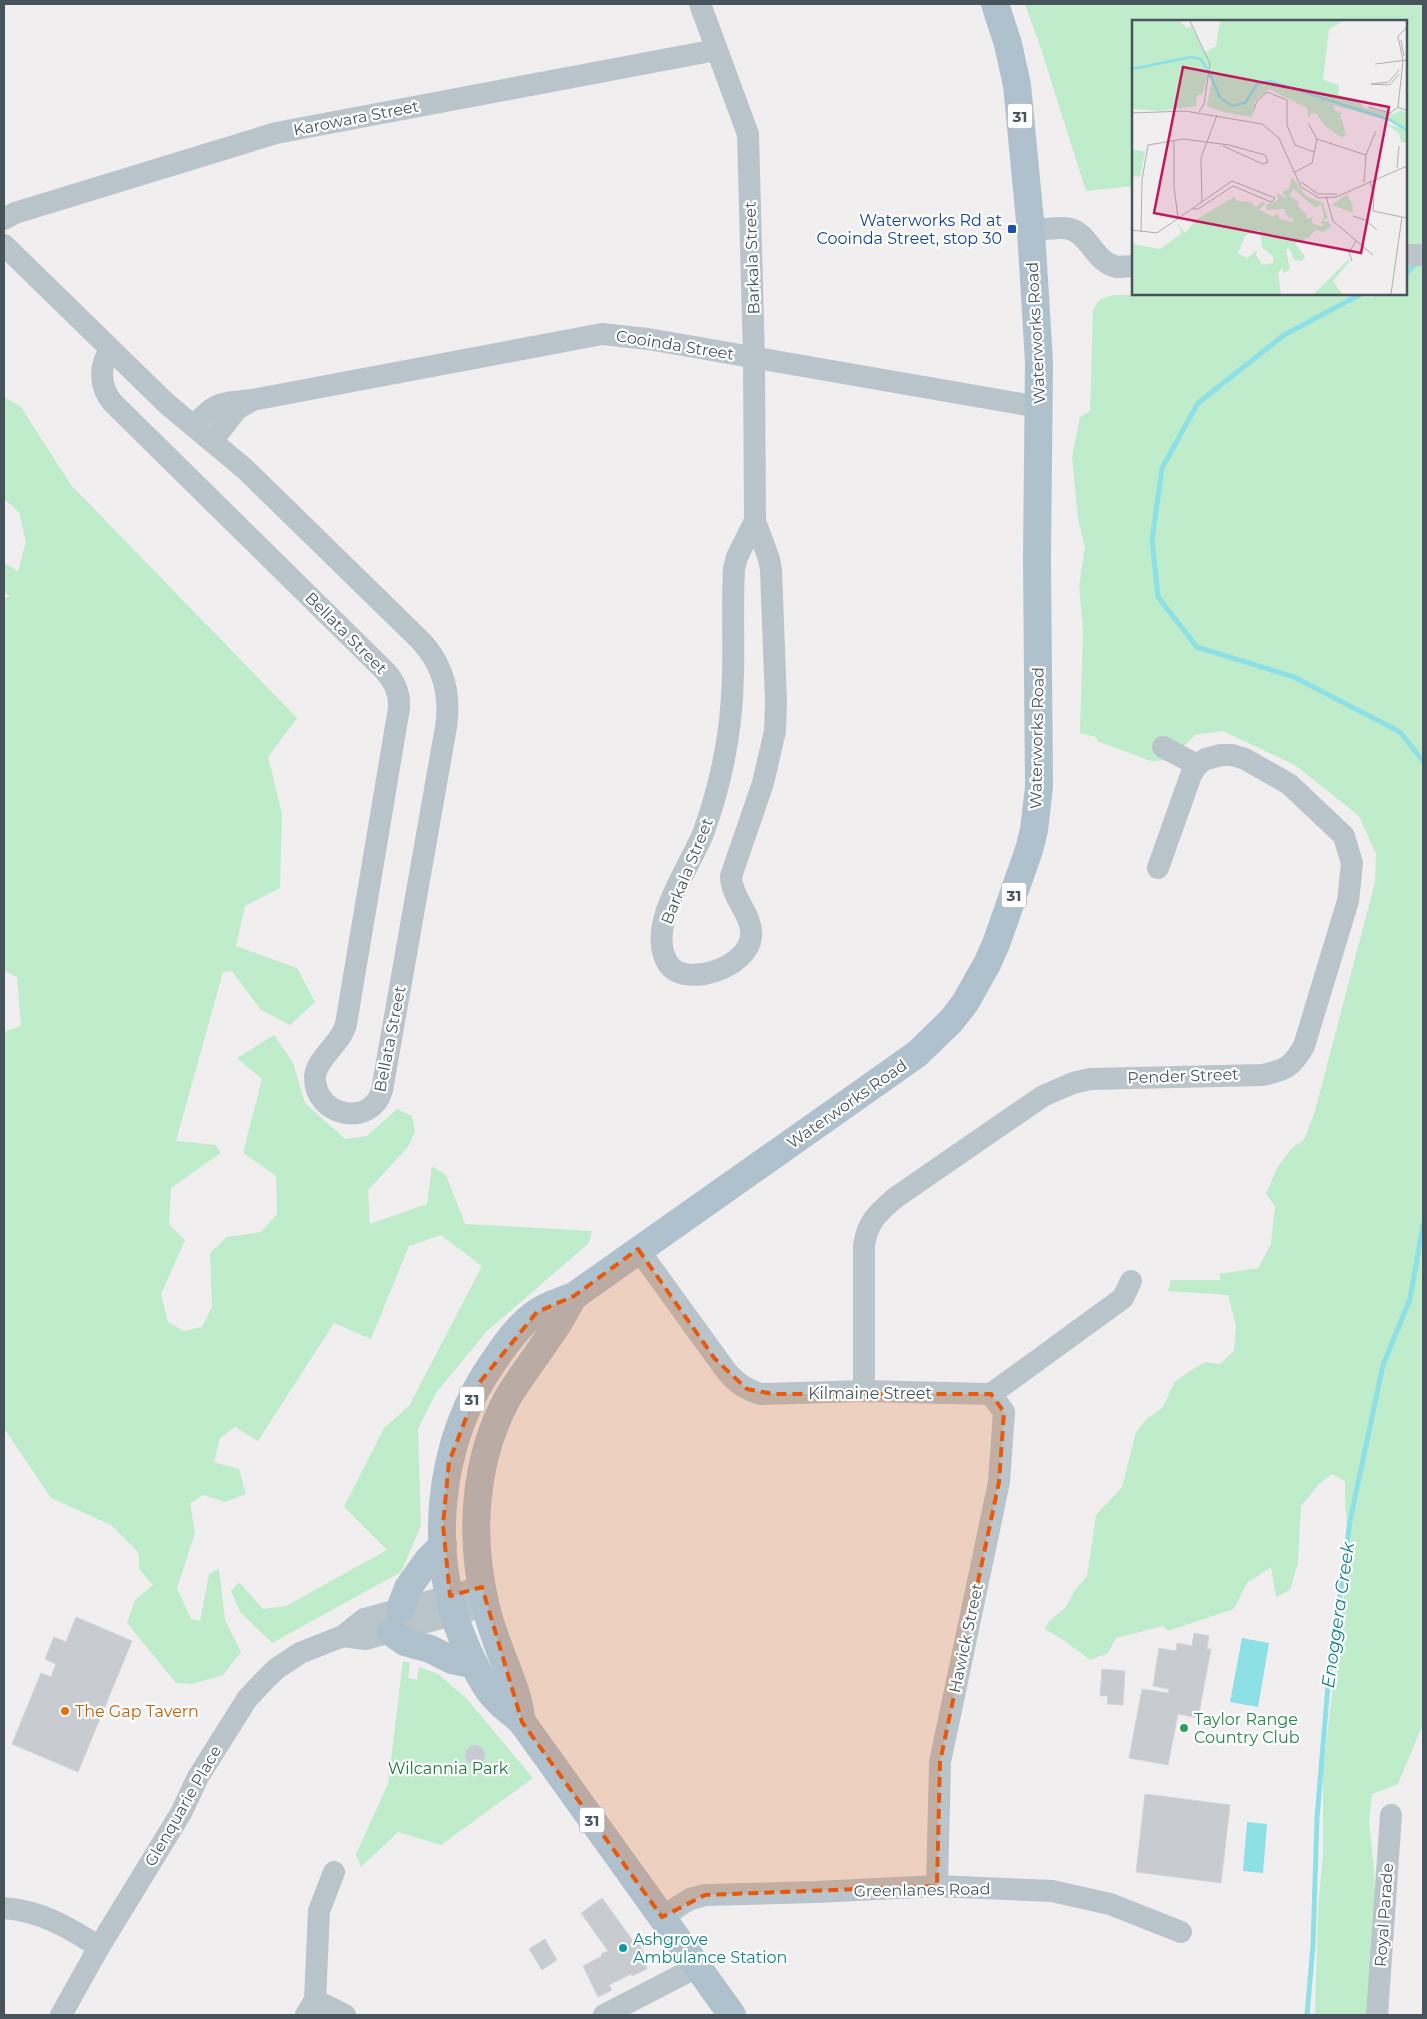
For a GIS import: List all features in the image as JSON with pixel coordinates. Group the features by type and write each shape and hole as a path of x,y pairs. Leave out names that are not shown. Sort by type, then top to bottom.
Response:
{"main road":[{"name":"Waterworks Road","path":"732,2015 522,1722 496,1699 475,1665 452,1605 443,1544 443,1503 449,1462 463,1420 480,1382 501,1350 537,1312 574,1296 638,1249 917,1054 951,1021 969,996 996,944 1029,850 1034,830 1039,787 1037,559 1039,362 1031,231 1014,70 1004,29 995,4"},
{"name":"Waterworks Road","path":"522,1722 514,1687 496,1643 484,1597 477,1548 476,1509 479,1485 491,1438 507,1399 518,1380 553,1332 574,1296"},
{"path":"443,1544 428,1560 408,1588 396,1620 405,1642 430,1649 452,1660 475,1665"}],"street":[{"name":"Barkala Street","path":"700,4 748,134 754,358 755,521 769,559 771,570 776,702 774,730 768,765 731,876 736,898 749,922 751,939 746,952 728,966 710,972 682,973 669,965 661,940 662,933 673,895 701,839 719,788 732,691 734,569 737,557 755,521"},
{"name":"Karowara Street","path":"4,219 276,133 716,50"},
{"path":"1031,231 1069,229 1082,237 1100,258 1108,263 1118,267 1132,266"},
{"name":"Bellata Street","path":"4,245 167,404 212,441 284,506 425,646 437,663 446,684 447,722 384,1082 377,1101 369,1109 359,1113 343,1114 328,1106 318,1092 315,1078 317,1069 342,1035 346,1024 399,708 399,698 385,671 112,402 104,389 102,375 104,362 111,350"},
{"path":"1407,255 1423,255"},
{"name":"Cooinda Street","path":"194,426 216,405 252,400 602,334 639,337 1039,407"},
{"name":"Cooinda Street","path":"212,441 237,408 252,400"},
{"path":"1158,868 1190,775 1197,765 1163,747"},
{"name":"Pender Street","path":"864,1391 864,1245 866,1230 876,1215 895,1198 1043,1096 1073,1083 1090,1079 1262,1075 1281,1070 1294,1063 1304,1046 1348,901 1352,863 1344,836 1289,784 1245,759 1232,755 1221,755 1206,759 1197,765"},
{"name":"Kilmaine Street","path":"638,1249 715,1359 736,1383 747,1389 760,1394 864,1391 992,1394"},
{"path":"992,1394 1123,1298 1131,1281"},
{"name":"Hawick Street","path":"937,1886 940,1762 999,1482 1004,1412 992,1394"},
{"name":"Glenquarie Place","path":"61,2015 99,1947 181,1813 198,1777 247,1699 276,1669 300,1652 343,1636 366,1639 396,1620 484,1597"},
{"name":"Royal Parade","path":"1377,2015 1391,1815"},
{"path":"334,1872 319,1911 310,2008 345,2015"},
{"name":"Greenlanes Road","path":"662,1917 690,1899 705,1895 937,1886 1052,1891 1110,1904 1181,1932"},
{"path":"4,1908 24,1910 57,1922 99,1947"},
{"path":"604,2015 697,1967"}],"highlighted area":[{"path":"638,1249 715,1359 747,1389 773,1394 991,1394 1004,1412 999,1482 940,1762 937,1886 705,1895 662,1917 522,1722 482,1587 450,1596 443,1525 449,1462 480,1382 537,1312 574,1296"}],"green space":[{"path":"1025,4 1423,4 1423,1724 1398,1784 1372,1794 1369,1822 1374,1868 1376,1921 1372,2015 1315,2015 1318,1908 1323,1855 1323,1769 1350,1545 1345,1505 1345,1481 1332,1474 1320,1483 1301,1506 1298,1563 1290,1590 1276,1597 1271,1567 1247,1583 1234,1609 1168,1631 1163,1626 1116,1638 1108,1653 1090,1660 1045,1629 1049,1621 1065,1608 1075,1590 1087,1576 1096,1515 1122,1487 1136,1432 1147,1419 1163,1407 1175,1381 1205,1362 1220,1364 1234,1351 1236,1326 1228,1295 1168,1291 1171,1280 1221,1280 1219,1274 1258,1268 1271,1244 1275,1206 1266,1194 1277,1168 1291,1149 1304,1140 1315,1111 1375,882 1376,854 1359,816 1295,765 1223,731 1195,735 1170,760 1151,761 1097,741 1096,737 1080,733 1083,630 1079,586 1085,548 1078,519 1072,457 1080,417 1090,411 1093,311 1100,300 1114,295 1328,295 1373,297 1374,295 1407,295 1407,20 1132,20 1132,186 1086,191"},
{"path":"4,397 21,407 71,485 297,718 268,757 282,814 280,888 245,906 236,946 297,968 315,1002 290,1025 261,1010 232,971 223,972 176,1141 216,1145 221,1153 171,1188 169,1224 185,1240 161,1294 168,1322 184,1331 202,1327 212,1307 210,1253 227,1237 261,1232 277,1214 276,1176 243,1153 262,1079 237,1058 274,1035 293,1063 305,1103 345,1139 367,1136 397,1109 412,1116 415,1131 408,1147 368,1190 370,1224 427,1204 432,1166 446,1175 465,1224 592,1231 589,1243 487,1331 436,1393 418,1429 421,1526 401,1572 272,1643 240,1612 231,1591 239,1582 263,1609 286,1606 387,1550 344,1507 384,1428 409,1406 482,1266 441,1235 409,1246 371,1339 334,1323 258,1441 235,1427 220,1438 214,1462 239,1469 246,1494 225,1502 203,1495 190,1503 195,1533 177,1588 191,1619 200,1621 209,1574 219,1569 225,1620 241,1652 223,1675 192,1684 176,1683 127,1623 135,1600 153,1585 140,1570 138,1552 111,1525 51,1498 4,1428 4,1032 21,1026 17,977 4,971 4,597 10,597 4,591 4,563 18,571 26,542 19,512 4,499"},
{"name":"Wilcannia Park","path":"403,1661 410,1663 408,1678 417,1680 419,1667 438,1674 466,1698 533,1778 441,1845 398,1832 361,1867 356,1854 388,1784"}],"water":[{"path":"1242,1638 1269,1643 1258,1707 1230,1702"},
{"path":"1247,1822 1267,1824 1263,1873 1243,1871"}],"building":[{"name":"The Gap Tavern","path":"76,1617 132,1641 78,1772 12,1744 41,1673 51,1677 56,1664 45,1659 54,1637 66,1642"},
{"path":"1194,1633 1209,1636 1207,1649 1211,1649 1198,1718 1178,1714 1168,1765 1129,1758 1142,1689 1168,1693 1169,1689 1153,1686 1159,1648 1176,1651 1177,1643 1192,1646"},
{"path":"1102,1669 1125,1671 1123,1705 1107,1704 1108,1696 1100,1696"},
{"path":"475,1745 482,1748 485,1755 482,1762 475,1765 468,1762 465,1755 468,1748"},
{"path":"1145,1794 1230,1805 1221,1883 1136,1872"},
{"name":"Ashgrove Ambulance Station","path":"602,1898 636,1945 639,1943 649,1964 646,1966 647,1969 632,1976 631,1974 609,1985 612,1990 598,1997 583,1966 608,1951 581,1913"},
{"path":"545,1939 557,1960 542,1970 529,1949"}],"waterway":[{"name":"Enoggera Creek","path":"1407,273 1416,263"},
{"name":"Enoggera Creek","path":"1359,295 1284,335 1198,403 1162,468 1152,540 1158,597 1197,647 1294,677 1400,732 1423,761"},
{"name":"Enoggera Creek","path":"1307,2015 1313,1946 1317,1818 1328,1685 1350,1521 1383,1365 1410,1299 1423,1225"}],"place":[{"name":"Waterworks Rd at Cooinda Street, stop 30","path":"1012,229"},
{"name":"The Gap Tavern","path":"65,1711"},
{"name":"Taylor Range Country Club","path":"1184,1728"},
{"name":"Ashgrove Ambulance Station","path":"623,1948"}]}
